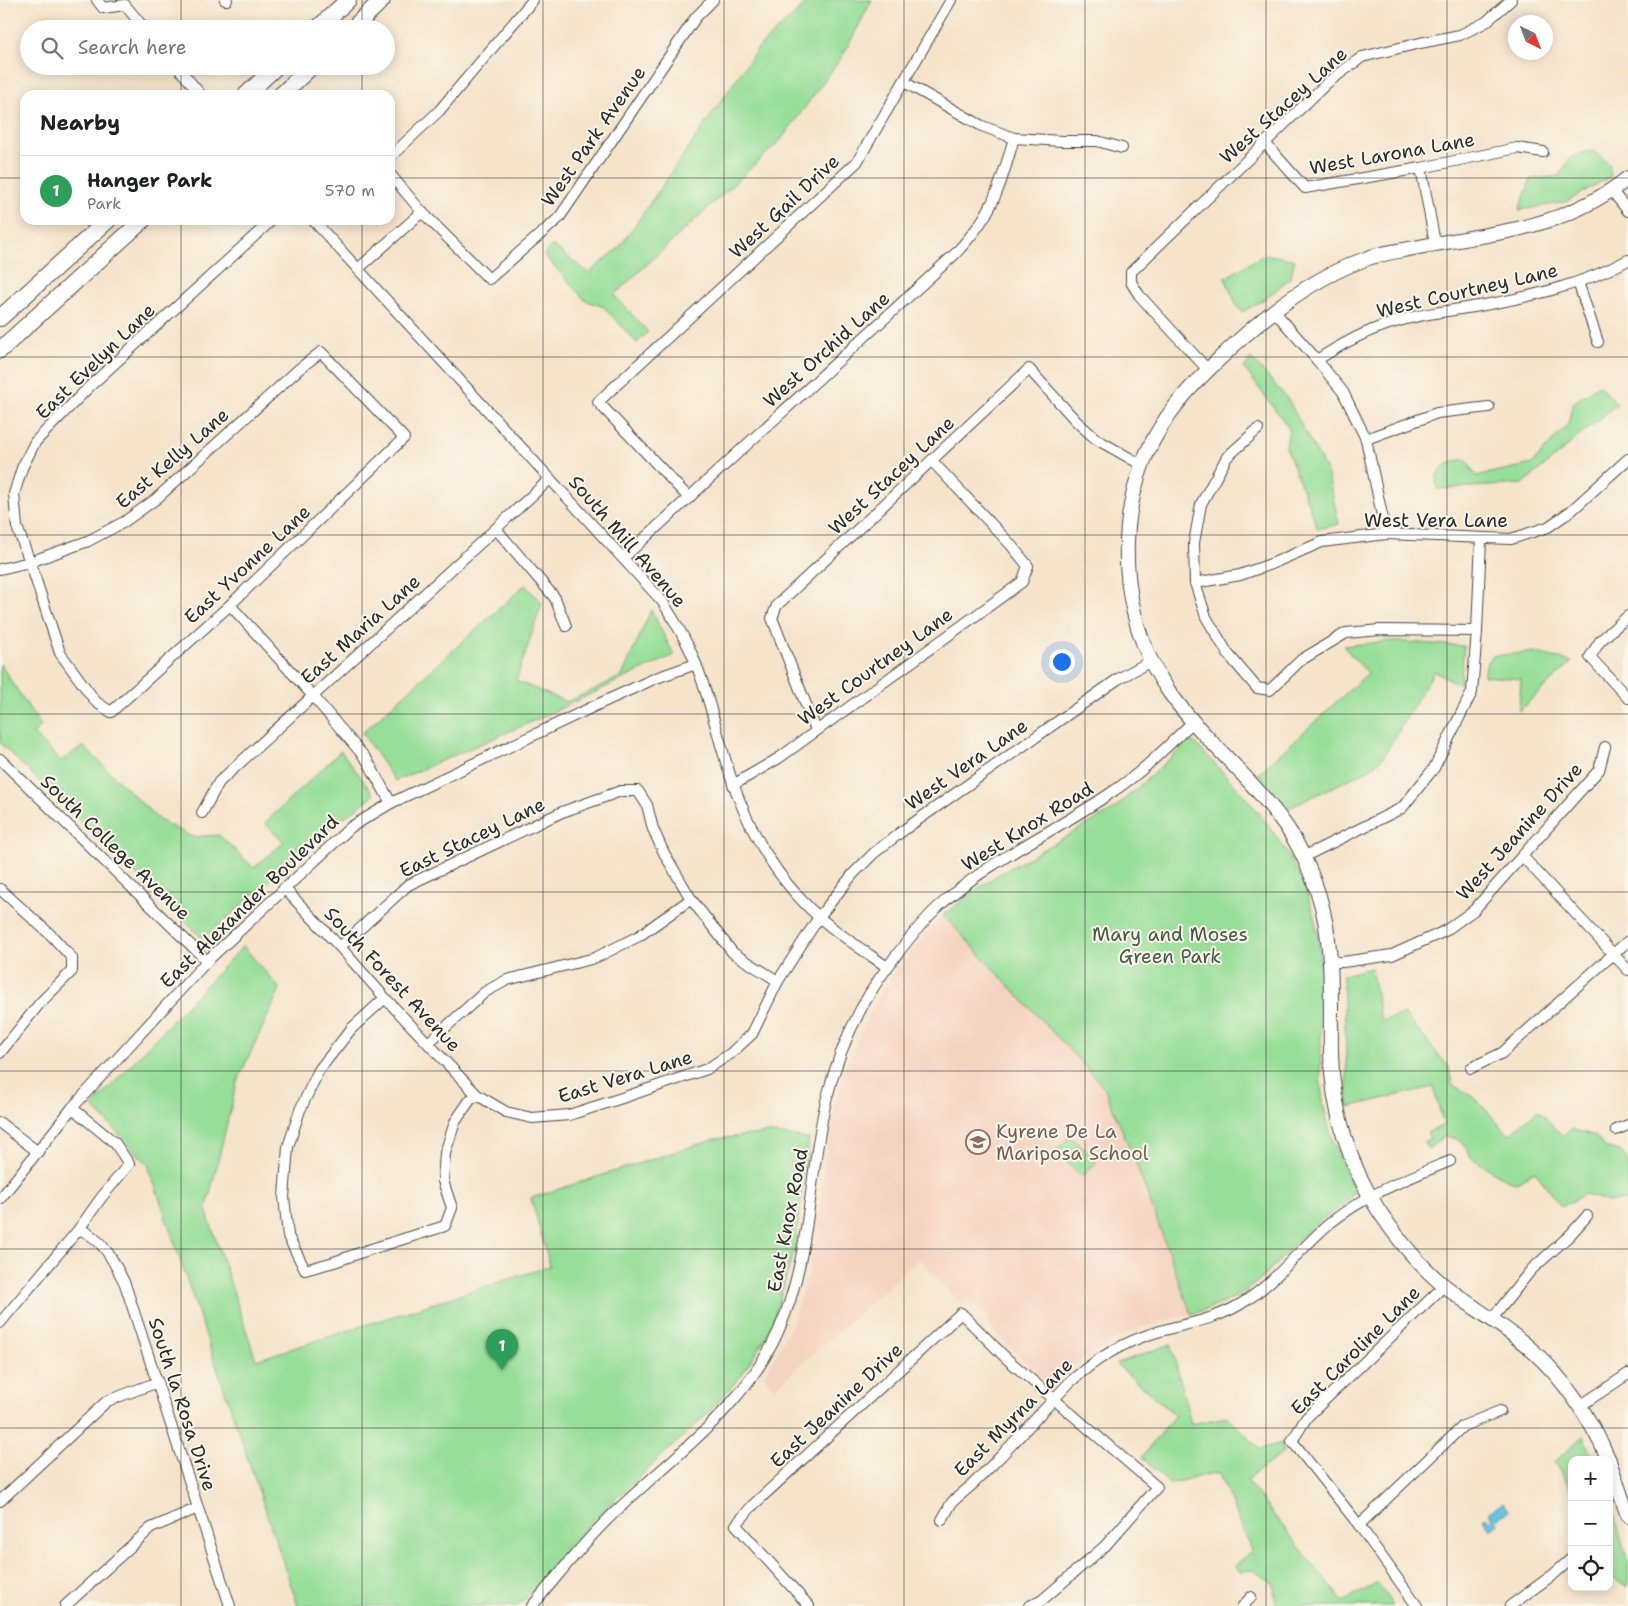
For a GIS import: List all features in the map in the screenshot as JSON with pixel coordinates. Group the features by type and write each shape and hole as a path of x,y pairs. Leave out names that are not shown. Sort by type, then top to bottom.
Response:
{"main road":[{"path":"327,20 348,0"},
{"path":"361,20 382,0"},
{"path":"251,90 267,75"},
{"path":"286,90 302,75"},
{"path":"0,318 102,225"},
{"path":"0,350 138,225"}],"street":[{"path":"97,0 103,8 127,3 139,20"},
{"path":"395,152 439,111 533,0"},
{"name":"West Park Avenue","path":"422,212 489,280 559,218 696,17 713,0"},
{"name":"West Gail Drive","path":"689,498 598,402 857,162 951,0"},
{"name":"West Stacey Lane","path":"1208,370 1139,295 1131,282 1131,272 1327,83 1362,57 1460,35 1486,22 1511,0"},
{"path":"184,75 197,90"},
{"path":"904,82 982,126 1014,138 1062,142 1097,140 1122,148"},
{"name":"West Orchid Lane","path":"623,558 955,254 973,233 989,208 1003,177 1014,138"},
{"name":"West Larona Lane","path":"1264,143 1305,188 1421,168 1517,148 1543,152"},
{"path":"1421,168 1436,244"},
{"path":"1607,1456 1580,1406 1542,1359 1492,1319 1444,1286 1426,1270 1403,1244 1370,1198 1349,1151 1336,1102 1331,1056 1331,962 1328,935 1314,881 1295,840 1275,811 1193,722 1169,692 1151,661 1135,615 1127,574 1130,517 1142,465 1158,434 1176,404 1208,370 1274,311 1311,284 1376,255 1508,232 1547,222 1576,211 1612,191 1628,178"},
{"path":"358,269 422,212 395,180"},
{"path":"1612,191 1628,211"},
{"name":"East Evelyn Lane","path":"30,562 17,527 14,494 22,468 35,442 90,386 267,225"},
{"name":"South Mill Avenue","path":"318,225 662,601 676,622 696,664 733,785 749,824 769,859 791,888 819,917 887,967"},
{"name":"West Courtney Lane","path":"1317,360 1345,342 1388,324 1425,314 1536,294 1578,282 1628,260"},
{"path":"1578,282 1598,342"},
{"path":"1274,311 1343,392 1366,439 1386,534"},
{"name":"East Kelly Lane","path":"0,569 30,562 88,541 124,522 156,499 299,369 321,352 404,438"},
{"name":"West Stacey Lane","path":"816,730 772,618 777,605 1029,370 1077,422 1096,439 1142,465"},
{"path":"1366,439 1437,413 1489,407"},
{"path":"1258,429 1227,457 1201,504 1194,543 1195,583 1206,618 1228,654 1257,688 1270,690 1301,660 1346,634 1380,630 1477,631"},
{"name":"East Yvonne Lane","path":"30,562 60,652 96,702 111,712 230,605 404,438"},
{"name":"West Vera Lane","path":"1195,583 1240,575 1322,542 1386,534 1511,539 1548,526 1571,511 1628,459"},
{"name":"West Courtney Lane","path":"733,785 779,758 1022,582 1028,566 1012,545 932,461"},
{"name":"East Maria Lane","path":"202,813 219,782 550,479"},
{"path":"496,529 554,598 566,626"},
{"path":"1303,857 1402,808 1434,768 1472,692 1482,538"},
{"path":"230,605 313,696 367,760 391,803"},
{"path":"1628,616 1600,641 1590,657 1628,698"},
{"name":"West Vera Lane","path":"819,917 853,874 891,839 1118,679 1151,661"},
{"name":"East Alexander Boulevard","path":"0,1199 72,1108 207,960 351,827 391,803 656,678 696,664"},
{"name":"West Knox Road","path":"887,967 938,908 969,882 1125,783 1193,722"},
{"name":"West Jeanine Drive","path":"1331,962 1392,955 1445,931 1474,910 1599,770 1605,747"},
{"name":"South College Avenue","path":"2,765 207,960"},
{"name":"East Stacey Lane","path":"340,947 408,885 562,812 621,791 638,791 647,805 653,829 664,853 691,898"},
{"path":"1523,857 1628,970"},
{"name":"South Forest Avenue","path":"284,888 477,1095"},
{"path":"0,889 52,936 72,958 72,971 40,1003 0,1053"},
{"path":"428,1043 485,992 514,978 595,958 639,936 691,898 733,953 778,981"},
{"name":"East Vera Lane","path":"477,1095 506,1112 532,1118 569,1115 707,1068 730,1054 752,1034 778,981 819,917"},
{"path":"1471,1068 1502,1053 1628,941"},
{"name":"East Knox Road","path":"532,1606 604,1523 717,1418 754,1372 767,1352 782,1322 796,1282 826,1104 834,1073 857,1017 887,967"},
{"path":"385,998 352,1028 319,1070 300,1110 288,1147 284,1197 288,1236 305,1270 445,1226 452,1208 443,1181 445,1153 455,1122 470,1100 477,1095"},
{"path":"0,1323 80,1229 101,1198 129,1164 115,1142 72,1108"},
{"path":"0,1123 38,1152"},
{"path":"1616,1130 1628,1125"},
{"name":"East Myrna Lane","path":"942,1520 952,1502 987,1470 1084,1369 1111,1352 1155,1333 1215,1315 1252,1298 1329,1224 1345,1212 1403,1181 1450,1160"},
{"path":"1492,1319 1531,1270 1569,1236 1587,1216"},
{"name":"South la Rosa Drive","path":"80,1229 89,1233 109,1252 121,1276 146,1345 230,1606"},
{"name":"East Caroline Lane","path":"1359,1525 1292,1441 1307,1417 1444,1286"},
{"name":"East Jeanine Drive","path":"809,1606 736,1525 752,1506 961,1313 1007,1359 1053,1400"},
{"path":"1580,1406 1628,1374"},
{"path":"0,1501 107,1401 158,1382"},
{"path":"1029,1606 1043,1603 1105,1546 1157,1487 1053,1400"},
{"path":"1417,1606 1359,1525 1463,1426 1500,1411"},
{"path":"1613,1468 1625,1492 1628,1516"},
{"path":"65,1606 151,1528 198,1508"},
{"path":"1510,1606 1568,1562"},
{"path":"1243,1606 1251,1598"}],"shaded area":[{"name":"Kyrene De La Mariposa School","path":"943,915 1104,1087 1137,1166 1191,1314 1123,1335 1082,1359 1056,1382 1051,1384 1046,1382 991,1328 985,1313 970,1304 960,1304 919,1259 775,1388 764,1376 791,1327 809,1271 825,1161 838,1092 844,1071 868,1017 892,976"}],"green space":[{"path":"810,0 872,0 843,55 780,141 614,295 648,332 637,343 604,307 585,300 544,255 552,245 589,273 619,248 758,48"},
{"path":"1592,150 1609,164 1611,176 1566,202 1519,210 1531,179 1559,176 1571,157"},
{"path":"1265,254 1295,260 1290,278 1265,299 1242,312 1237,306 1225,278"},
{"path":"1251,358 1287,398 1327,472 1339,524 1318,529 1286,447 1289,428 1244,368"},
{"path":"1599,385 1617,404 1523,484 1437,489 1436,482 1439,471 1448,464 1460,460 1466,459 1476,476 1532,464 1568,424 1573,403"},
{"path":"525,585 542,603 516,681 567,702 622,676 651,610 674,655 538,719 395,781 362,733"},
{"path":"1391,641 1464,646 1460,685 1434,671 1382,759 1370,769 1289,808 1258,774 1368,673 1343,646"},
{"path":"1534,652 1572,662 1519,711 1521,679 1484,676 1487,662 1492,656"},
{"path":"0,664 41,726 33,734 61,761 83,746 158,819 192,837 219,835 254,868 284,842 265,823 341,751 374,795 330,828 203,939 0,743"},
{"name":"Mary and Moses Green Park","path":"1188,742 1195,743 1264,819 1278,839 1303,884 1316,925 1320,956 1320,1073 1324,1107 1334,1144 1355,1191 1346,1202 1305,1233 1271,1269 1248,1289 1221,1304 1191,1314 1137,1166 1104,1087 943,915 996,876 1113,810"},
{"path":"243,946 280,989 237,1082 206,1210 256,1360 550,1266 531,1198 715,1139 769,1133 809,1139 795,1247 771,1328 756,1353 741,1376 707,1414 588,1525 566,1548 545,1576 518,1606 298,1606 148,1165 92,1106"},
{"path":"1371,968 1381,1021 1404,1014 1449,1067 1452,1085 1474,1097 1509,1135 1538,1110 1562,1135 1572,1129 1595,1136 1604,1147 1620,1151 1628,1160 1628,1203 1625,1200 1608,1202 1585,1194 1561,1207 1535,1171 1515,1183 1472,1158 1461,1140 1445,1136 1428,1149 1424,1141 1430,1139 1427,1133 1444,1125 1433,1087 1348,1107 1343,975"},
{"path":"1070,1136 1097,1161 1082,1177 1056,1152"},
{"path":"1171,1344 1191,1424 1227,1417 1260,1449 1282,1443 1283,1453 1246,1480 1343,1602 1378,1583 1393,1606 1276,1606 1274,1584 1253,1570 1239,1571 1235,1566 1252,1550 1218,1472 1169,1484 1142,1457 1175,1415 1116,1364"},
{"path":"1584,1436 1592,1456 1568,1456 1568,1485 1554,1462"},
{"path":"1613,1511 1628,1562 1628,1587 1613,1578"}],"water":[{"path":"1503,1503 1509,1511 1496,1520 1499,1524 1490,1530 1483,1519 1486,1517 1489,1521 1492,1518 1489,1512"}],"place":[{"name":"Kyrene De La Mariposa School","path":"978,1142"},
{"name":"Hanger Park","path":"502,1370"}]}
